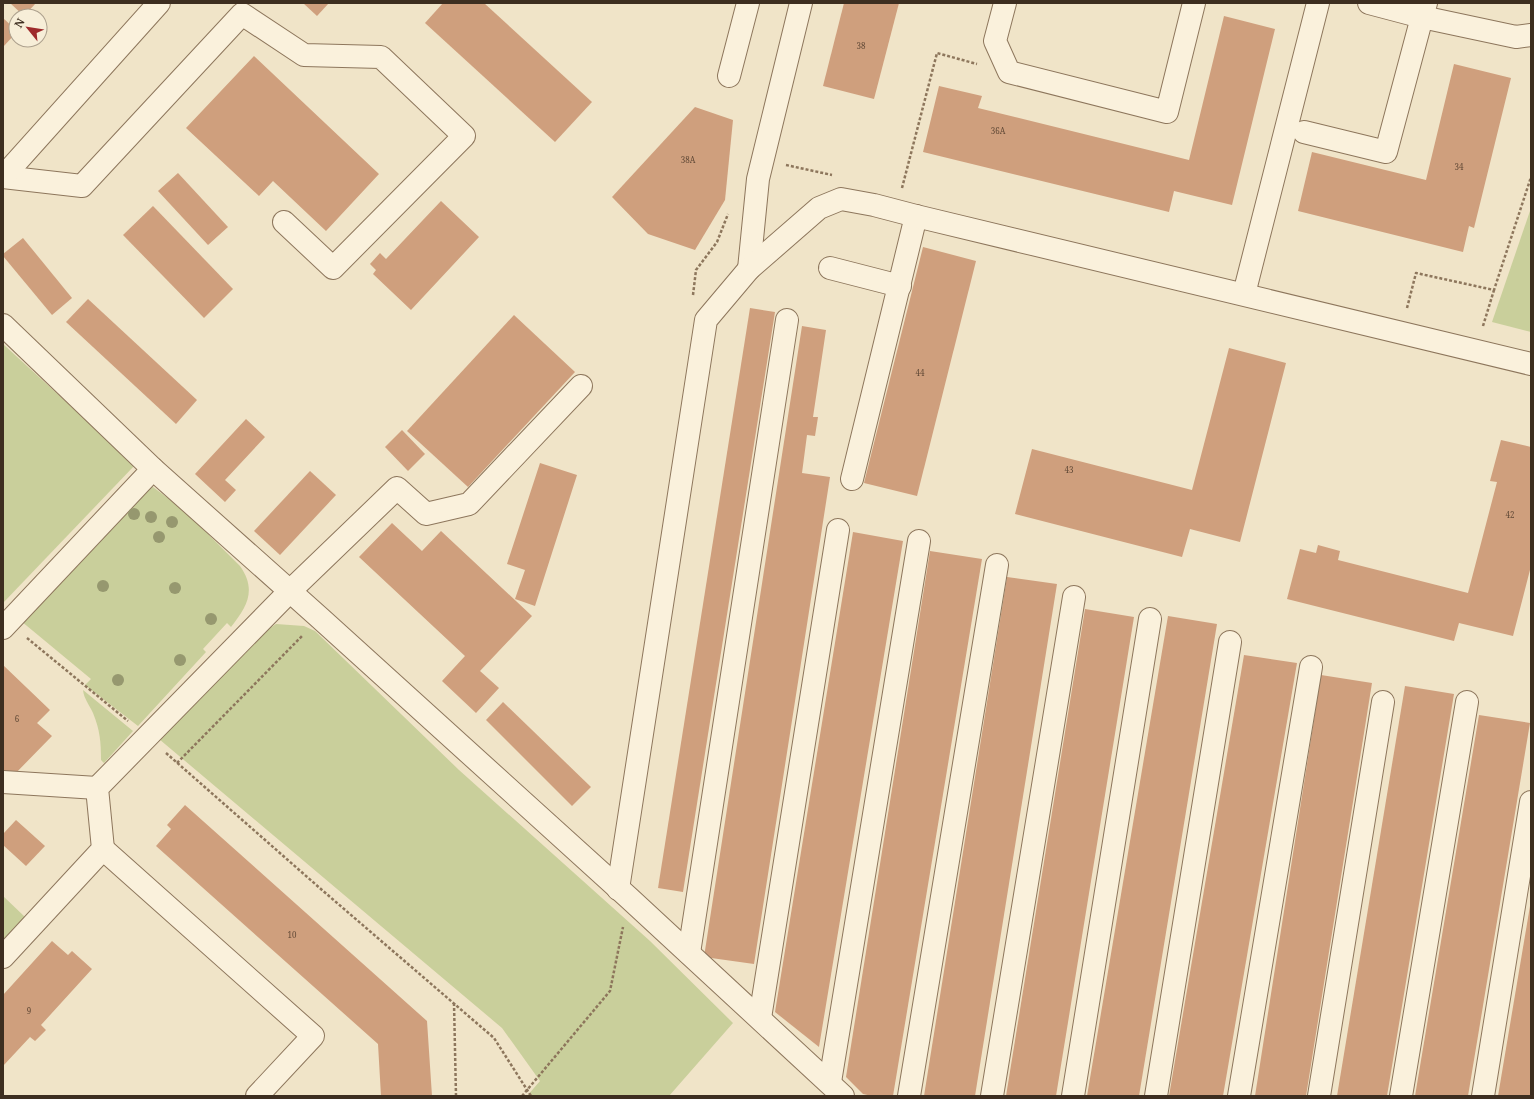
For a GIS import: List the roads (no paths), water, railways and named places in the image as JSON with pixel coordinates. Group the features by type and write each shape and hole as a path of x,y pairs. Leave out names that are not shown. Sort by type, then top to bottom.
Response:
{"street":[{"path":"3,177 159,3"},
{"path":"729,76 748,3"},
{"path":"749,269 758,179 801,3"},
{"path":"1004,3 994,41 1009,72 1167,112 1194,3"},
{"path":"1244,294 1318,3"},
{"path":"1369,3 1424,10 1516,37 1531,35"},
{"path":"1304,132 1386,152 1424,10"},
{"path":"3,177 82,186 242,14 304,56 381,58 464,136 332,268 284,222"},
{"path":"618,889 706,320 749,269 819,208 841,199 874,205 1531,364"},
{"path":"852,479 916,216"},
{"path":"830,268 900,286"},
{"path":"689,953 787,320"},
{"path":"3,325 153,469 320,618 837,1089"},
{"path":"3,782 97,788 290,592 397,488 426,514 469,504 581,386"},
{"path":"6,625 153,469"},
{"path":"760,1018 838,530"},
{"path":"837,1089 919,540"},
{"path":"909,1096 997,565"},
{"path":"992,1096 1074,597"},
{"path":"1073,1096 1150,619"},
{"path":"1156,1096 1230,642"},
{"path":"1239,1096 1311,667"},
{"path":"1319,1096 1383,702"},
{"path":"1401,1096 1467,702"},
{"path":"97,788 103,849 313,1036 257,1096"},
{"path":"1483,1096 1531,802"},
{"path":"3,957 103,849"}]}
